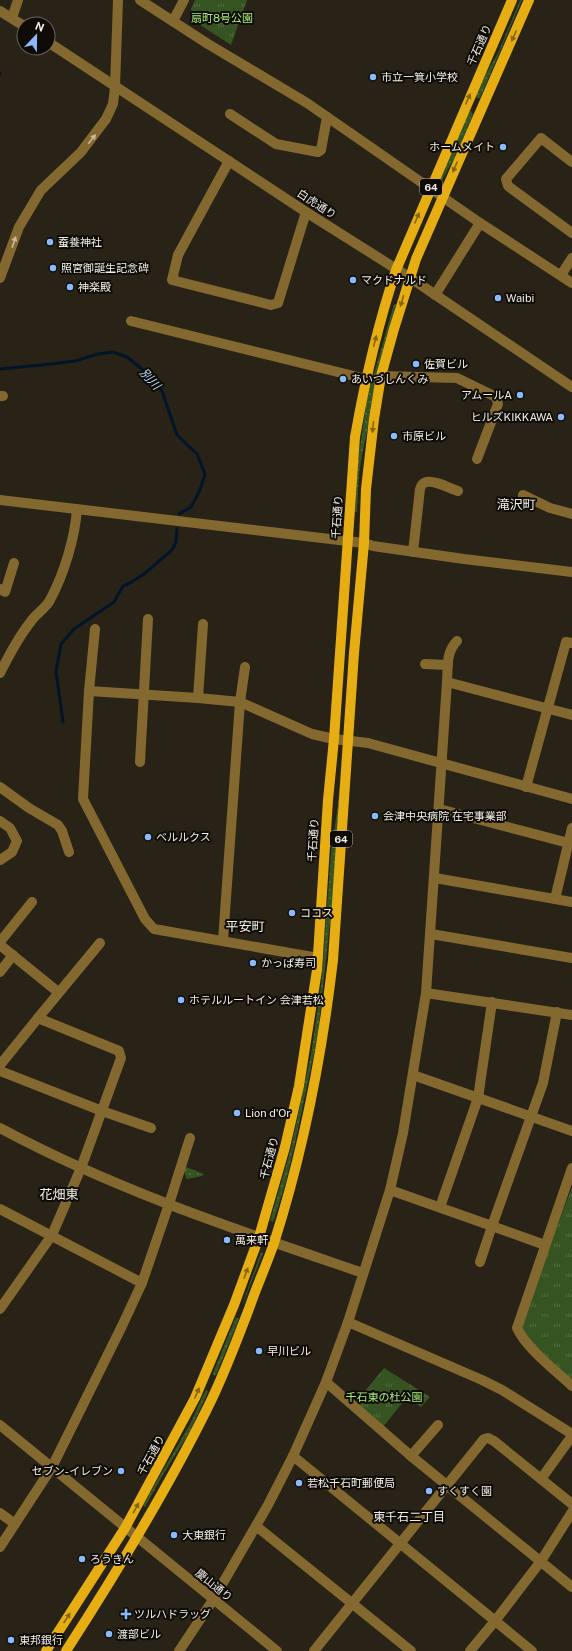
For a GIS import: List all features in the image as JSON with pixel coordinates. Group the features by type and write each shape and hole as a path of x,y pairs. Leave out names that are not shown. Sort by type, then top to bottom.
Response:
{"main road":[{"name":"千石通り","path":"46,1651 125,1528 195,1398 234,1305 259,1237 285,1147 299,1086 309,1027 318,958 328,800 334,739 355,437 366,379 382,313 396,270 512,0"},
{"name":"64","path":"66,1651 137,1538 171,1479 209,1407 274,1243 304,1132 328,997 333,960 354,653 364,542 367,481 374,418 382,376 409,277 442,197 529,0"}],"street":[{"path":"12,18 18,0"},
{"path":"0,278 10,255 19,227 41,190 82,152 106,119 113,104 118,0"},
{"path":"140,0 208,44 294,95 480,223 572,283"},
{"path":"173,21 184,0"},
{"path":"0,11 16,21"},
{"name":"白虎通り","path":"56,47 306,212 409,277 572,388"},
{"path":"230,114 276,144 318,152 321,150 326,117"},
{"path":"572,162 541,138 506,179 508,186 572,233"},
{"path":"229,161 178,255 172,280 271,305 278,303 306,212"},
{"path":"435,295 480,223"},
{"path":"561,275 572,258"},
{"path":"131,321 366,379"},
{"path":"382,376 457,378 496,397 498,404 477,459"},
{"path":"413,552 420,489 422,484 426,482 435,483 458,491"},
{"path":"523,495 550,508 572,514"},
{"path":"0,500 364,542 373,546 413,552 572,572"},
{"path":"0,673 32,620 50,601 72,542 77,509"},
{"path":"0,589 5,592 14,563"},
{"path":"140,762 148,619"},
{"path":"198,698 203,624"},
{"path":"95,629 89,691 83,800 145,919 154,929 318,958"},
{"path":"179,1651 213,1600 256,1526 293,1456 326,1382 348,1322 390,1190 403,1133 426,993 440,809 448,665 451,647 458,640"},
{"path":"526,787 566,642 572,643"},
{"path":"426,664 448,665"},
{"path":"223,940 240,702 245,667"},
{"path":"447,682 572,715"},
{"path":"89,691 240,702 312,734 334,739 368,743 572,799"},
{"path":"0,787 29,808 58,825 62,831 69,852"},
{"path":"440,809 570,844"},
{"path":"0,821 10,828 16,841 12,852 0,860"},
{"path":"555,899 570,844 572,828"},
{"path":"435,878 572,902"},
{"path":"32,902 0,943 13,956 58,992"},
{"path":"430,934 572,958"},
{"path":"0,1065 58,992 100,943"},
{"path":"0,972 13,956"},
{"path":"426,993 572,1015"},
{"path":"440,1207 478,1098 492,1002"},
{"path":"480,1262 543,1083 557,1012"},
{"path":"0,1309 52,1235 81,1168 121,1058 119,1051 38,1018"},
{"path":"0,1072 151,1128"},
{"path":"413,1075 572,1131"},
{"path":"0,1128 29,1144 81,1168 169,1204 274,1243 363,1273"},
{"path":"0,1547 52,1467 142,1283 190,1138"},
{"path":"572,1168 517,1328 519,1334 532,1348 572,1386"},
{"path":"390,1190 545,1245"},
{"path":"0,1209 142,1283"},
{"path":"348,1322 502,1390 572,1435 541,1479"},
{"path":"326,1382 410,1456 572,1587"},
{"name":"慶山通り","path":"0,1425 276,1651"},
{"path":"410,1456 438,1425"},
{"path":"314,1651 484,1439 488,1438 494,1441 572,1504"},
{"path":"293,1456 532,1651"},
{"path":"470,1651 541,1561 572,1512"},
{"path":"0,1513 15,1524"},
{"path":"256,1526 411,1651"}],"green space":[{"name":"扇町8号公園","path":"195,0 247,0 231,45 194,21 191,9"},
{"path":"520,0 522,0 480,98 477,98 475,96 479,86 498,53"},
{"path":"471,111 473,115 453,161 428,204 469,112"},
{"path":"394,304 396,304 362,455 359,475 357,512 355,512 358,461 367,398"},
{"path":"342,760 332,903 318,1034 294,1148 285,1185 273,1222 270,1221 291,1148 311,1054 321,986 331,853"},
{"path":"186,1167 204,1174 202,1176 187,1179 184,1172"},
{"path":"572,1187 572,1385 534,1349 520,1325"},
{"path":"261,1252 263,1253 243,1304 243,1302"},
{"path":"236,1317 239,1319 216,1375 214,1376 213,1373"},
{"name":"千石東の杜公園","path":"384,1368 430,1397 421,1407 407,1397 383,1427 355,1403"},
{"path":"207,1390 208,1392 189,1433 145,1507 143,1505 190,1424 205,1391"}],"waterway":[{"name":"別川","path":"0,369 75,361 98,354 113,352 127,357 148,374 162,391 177,435 197,454 205,474 200,490 191,507 179,514"},
{"path":"63,722 56,672 61,644 74,629 114,602 123,586 144,574 172,550 176,542 177,529"}],"place":[{"name":"市立一箕小学校","path":"373,77"},
{"name":"ホームメイト","path":"503,147"},
{"name":"蚕養神社","path":"50,242"},
{"name":"照宮御誕生記念碑","path":"53,268"},
{"name":"マクドナルド","path":"353,280"},
{"name":"神楽殿","path":"70,287"},
{"name":"Waibi","path":"498,298"},
{"name":"佐賀ビル","path":"416,364"},
{"name":"あいづしんくみ","path":"343,379"},
{"name":"アムールA","path":"520,395"},
{"name":"ヒルズKIKKAWA","path":"561,417"},
{"name":"市原ビル","path":"394,436"},
{"name":"会津中央病院 在宅事業部","path":"375,816"},
{"name":"ベルルクス","path":"148,837"},
{"name":"ココス","path":"292,913"},
{"name":"かっぱ寿司","path":"253,963"},
{"name":"ホテルルートイン 会津若松","path":"181,1000"},
{"name":"Lion d'Or","path":"237,1113"},
{"name":"萬来軒","path":"227,1240"},
{"name":"早川ビル","path":"259,1351"},
{"name":"セブン-イレブン","path":"121,1471"},
{"name":"若松千石町郵便局","path":"299,1483"},
{"name":"すくすく園","path":"429,1491"},
{"name":"大東銀行","path":"174,1535"},
{"name":"ろうきん","path":"82,1559"},
{"name":"ツルハドラッグ","path":"126,1614"},
{"name":"渡部ビル","path":"109,1634"},
{"name":"東邦銀行","path":"11,1640"}],"district":[{"name":"滝沢町","path":"516,504"},
{"name":"平安町","path":"245,926"},
{"name":"花畑東","path":"59,1194"},
{"name":"東千石二丁目","path":"409,1517"}]}
